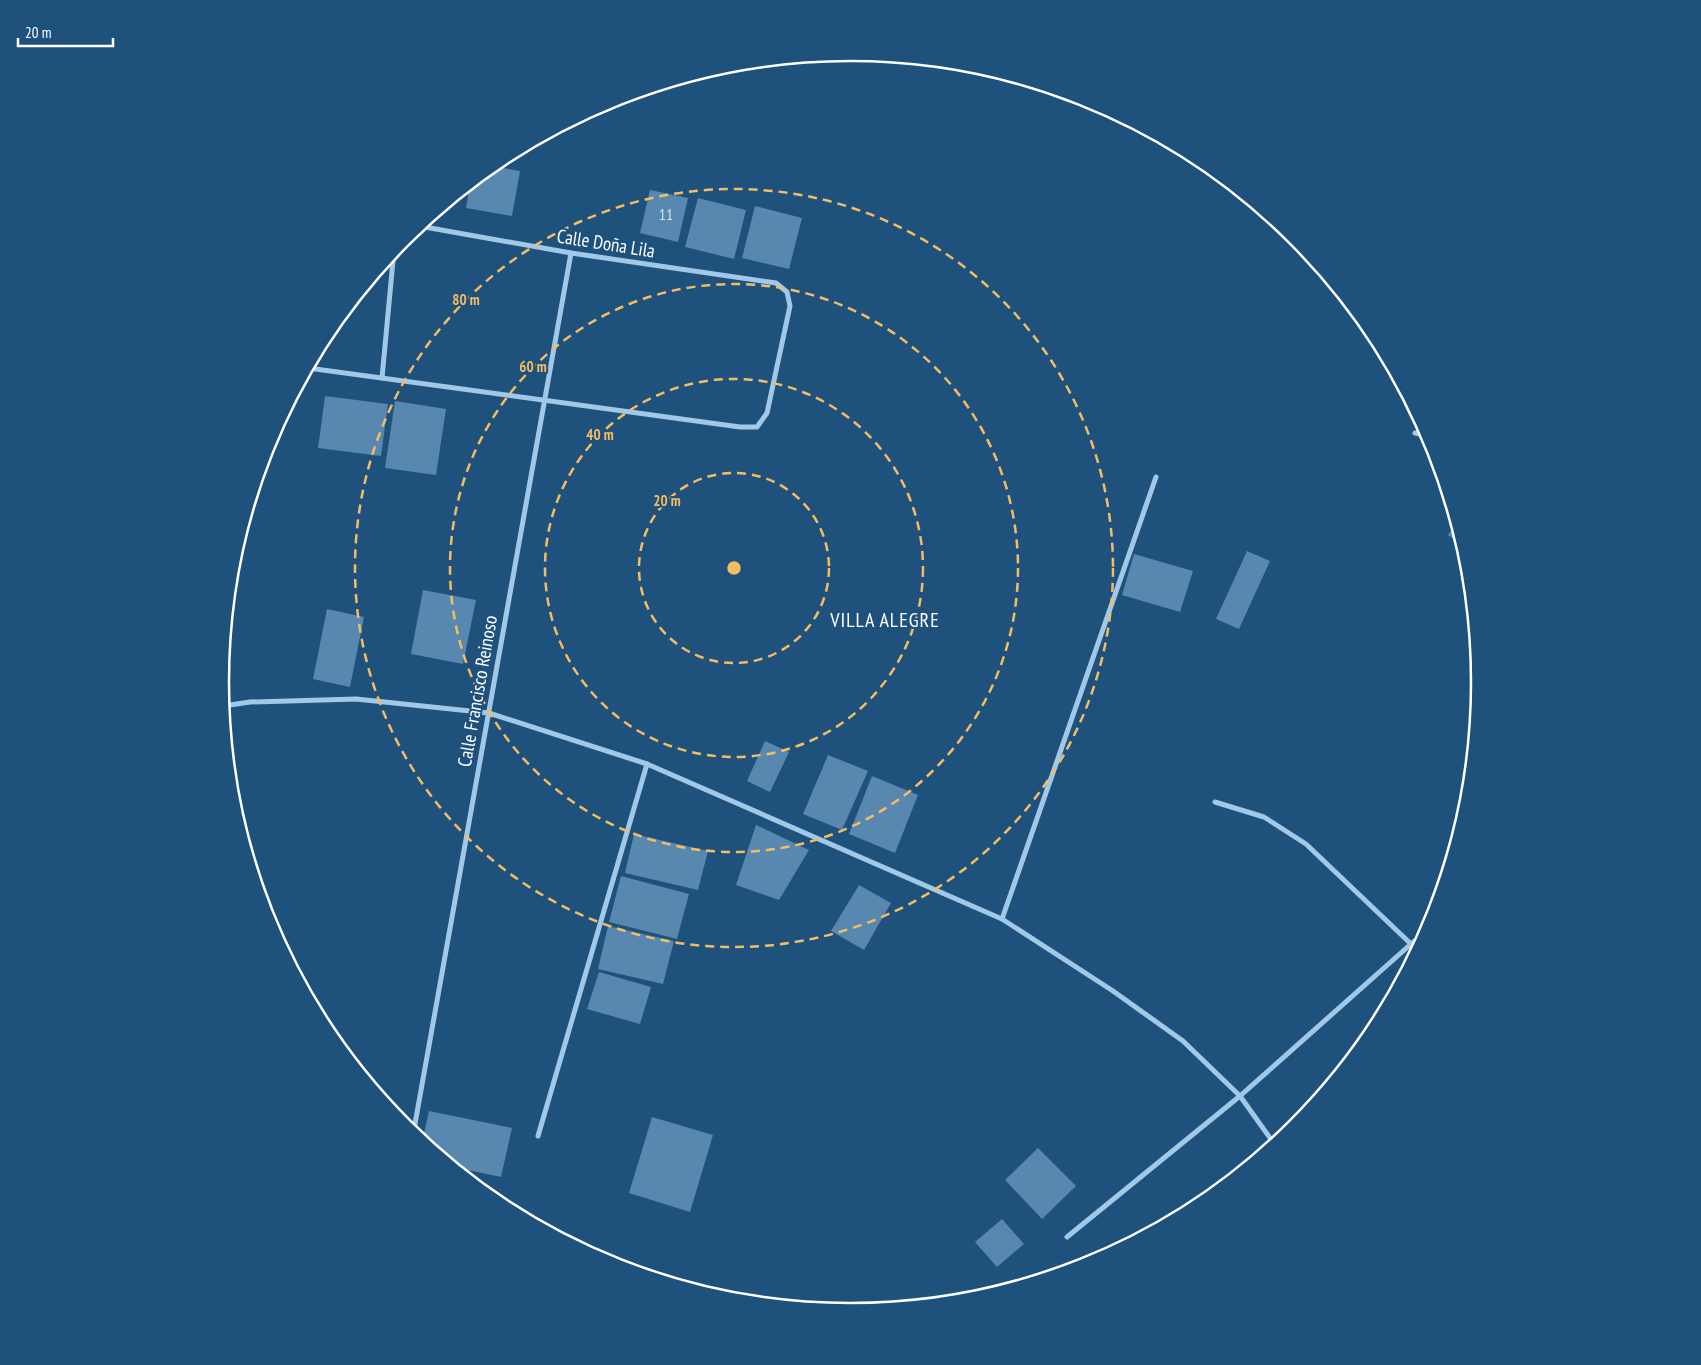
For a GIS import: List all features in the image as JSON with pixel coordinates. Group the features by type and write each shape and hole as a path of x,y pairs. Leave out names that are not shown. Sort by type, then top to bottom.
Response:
{"street":[{"name":"Calle Doña Lila","path":"428,228 571,253 776,283 787,292 790,306 767,413 757,428 740,428 544,401"},
{"name":"Calle Francisco Reinoso","path":"416,1126 571,253"},
{"path":"382,378 393,262"},
{"path":"314,369 544,401"},
{"path":"1415,433 1419,434"},
{"path":"1002,919 1156,477"},
{"path":"230,705 250,702 356,699 489,713 647,764 1002,919 1113,991 1183,1041 1240,1096 1271,1140"},
{"path":"538,1136 647,764"},
{"path":"1216,802 1264,818 1306,844 1411,944"},
{"path":"1067,1237 1240,1096 1415,941"}],"building":[{"path":"502,168 520,171 512,216 466,208 469,193"},
{"path":"650,190 688,198 678,242 640,233"},
{"path":"698,198 746,210 734,259 685,247"},
{"path":"755,206 802,218 789,269 742,258"},
{"path":"325,396 388,404 381,456 318,448"},
{"path":"395,401 446,409 436,475 385,468"},
{"path":"1452,528 1455,540 1448,535"},
{"path":"1247,551 1270,561 1239,629 1216,619"},
{"path":"1134,554 1193,571 1180,612 1122,595"},
{"path":"423,590 476,600 463,664 411,654"},
{"path":"327,609 364,617 350,687 313,679"},
{"path":"765,741 789,752 770,792 747,781"},
{"path":"828,755 868,771 842,830 803,814"},
{"path":"872,776 918,795 895,853 849,834"},
{"path":"756,825 809,850 779,900 736,885"},
{"path":"634,834 708,851 698,890 625,873"},
{"path":"621,876 689,894 677,939 609,922"},
{"path":"859,885 891,903 864,950 831,931"},
{"path":"608,926 674,941 663,984 598,969"},
{"path":"599,972 651,987 640,1024 587,1009"},
{"path":"429,1111 512,1128 501,1177 465,1170 424,1134"},
{"path":"652,1117 713,1135 690,1212 629,1193"},
{"path":"1038,1148 1076,1186 1042,1219 1005,1180"},
{"path":"1002,1219 1024,1244 997,1267 975,1242"}],"district":[{"name":"VILLA ALEGRE","path":"885,620"}]}
